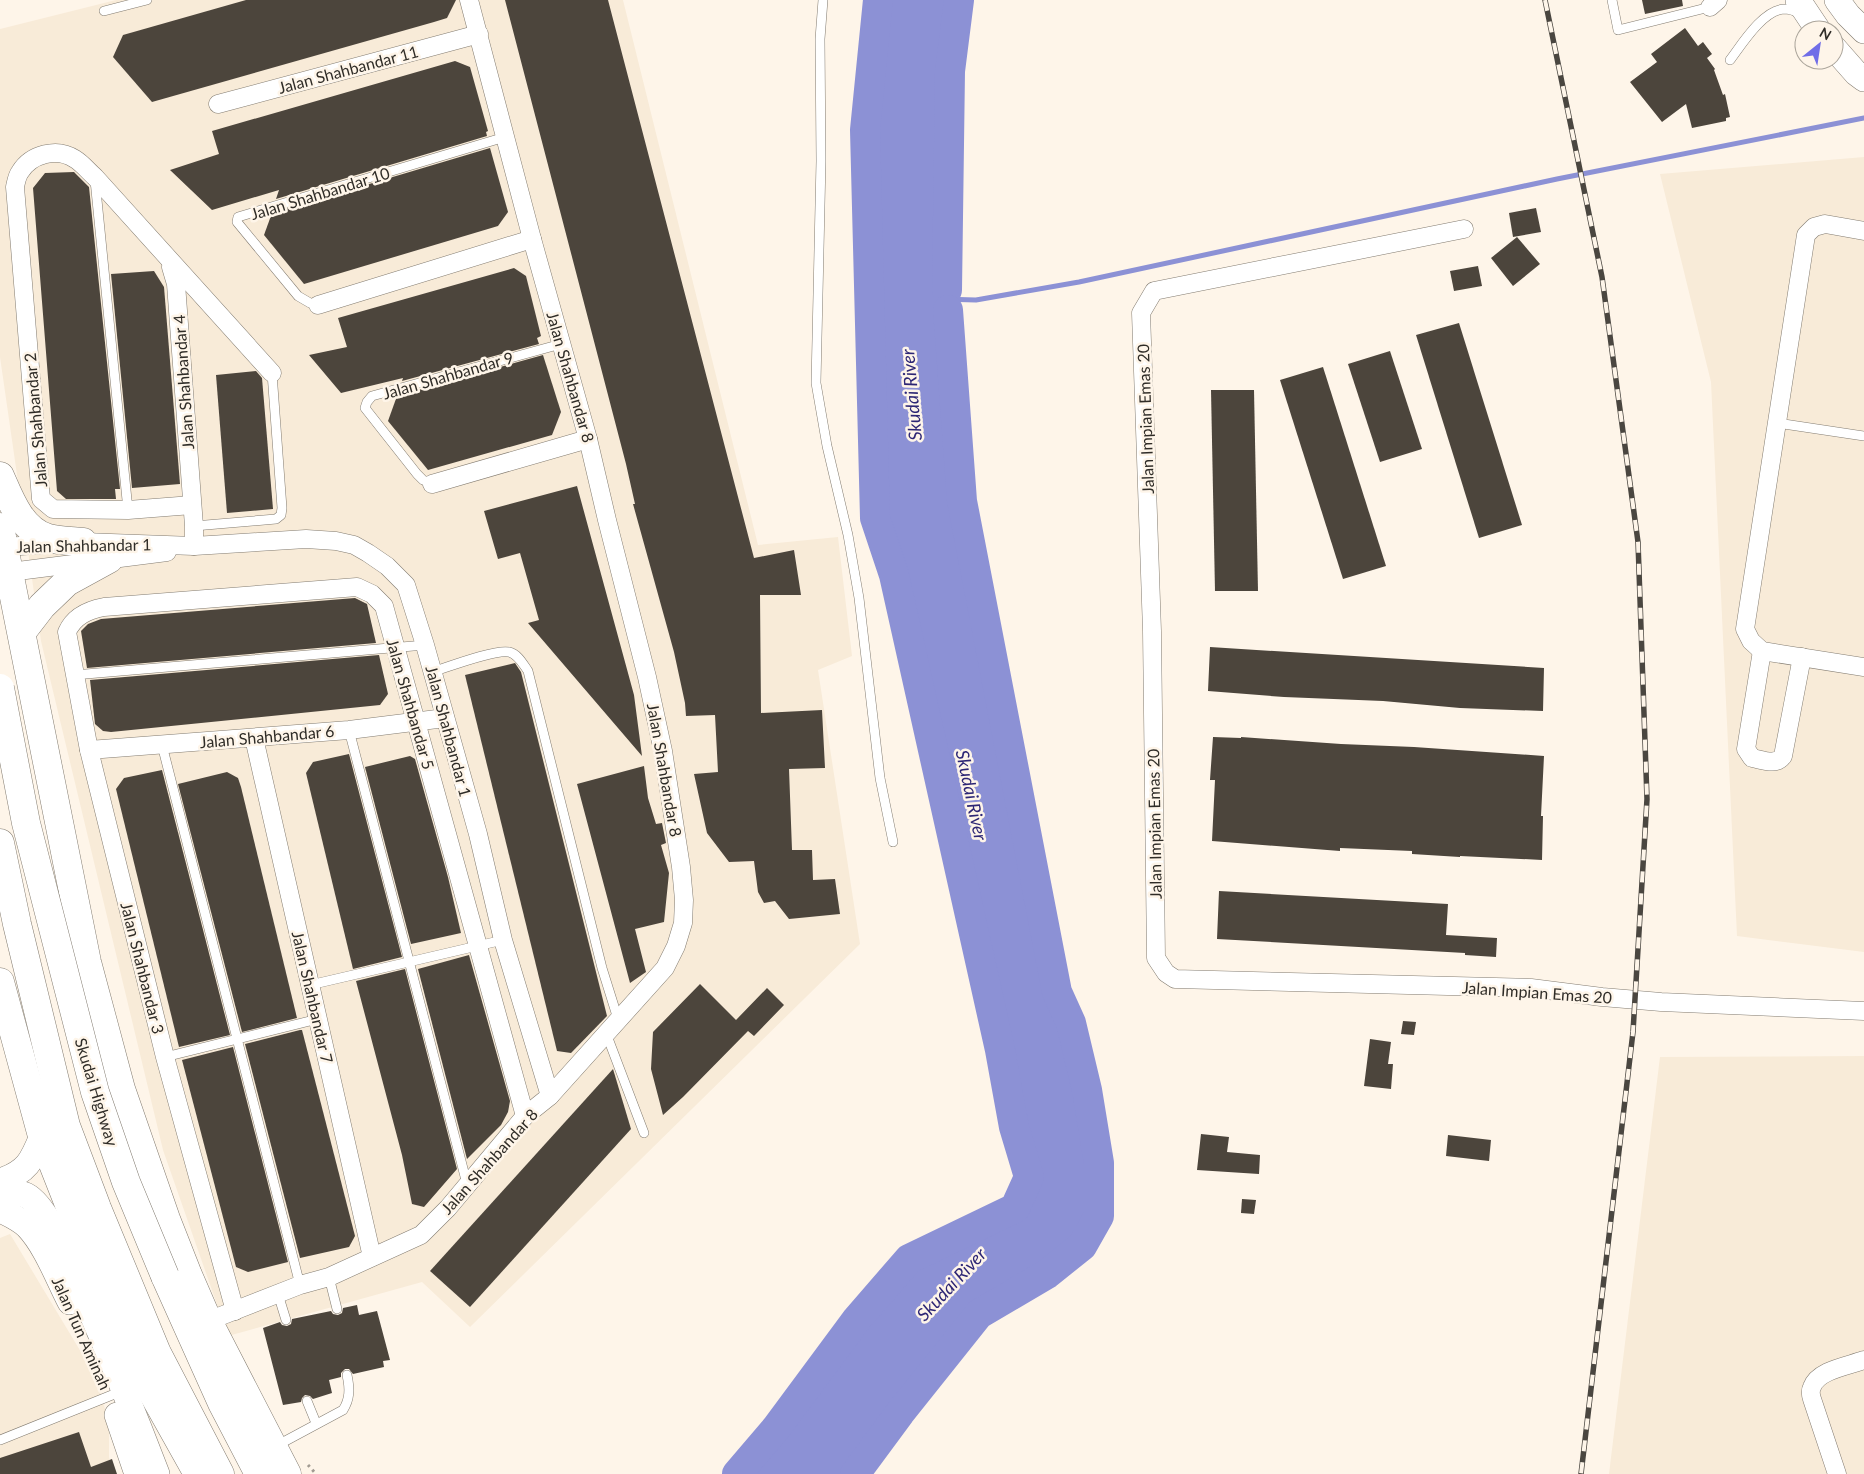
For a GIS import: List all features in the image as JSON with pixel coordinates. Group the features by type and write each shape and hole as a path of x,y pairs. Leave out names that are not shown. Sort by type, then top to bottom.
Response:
{"main road":[{"path":"0,476 12,505 30,528 48,538 83,542"},
{"path":"3,553 22,632 87,962 121,1089 188,1275 208,1320 287,1474"},
{"path":"22,632 42,606 67,582 109,559"},
{"path":"0,688 20,703 46,757"},
{"name":"Skudai Highway","path":"0,688 26,823 94,1092 126,1182 165,1276 222,1403 259,1474"},
{"path":"0,843 17,924 66,1126 132,1295 157,1353 220,1474"},
{"path":"0,982 42,1136 86,1248 106,1296 152,1392 198,1474"}],"street":[{"name":"Jalan Shahbandar 8","path":"208,1320 329,1276 421,1234 448,1208 525,1116 550,1096 665,968 676,946 683,924 684,900 679,851 663,751 647,678 588,439 532,239 469,0"},
{"path":"1786,0 1795,4 1809,16"},
{"path":"1837,0 1848,15 1864,31"},
{"name":"Jalan Shahbandar 11","path":"218,104 479,34"},
{"path":"1844,59 1864,80"},
{"name":"Jalan Shahbandar 4","path":"15,187 20,172 33,159 47,153 60,153 74,158 95,177 272,373"},
{"name":"Jalan Shahbandar 2","path":"15,187 41,499 53,509 128,510 192,505"},
{"path":"1864,231 1825,224 1814,227 1806,235 1745,629 1751,641 1762,651 1864,667"},
{"name":"Jalan Impian Emas 20","path":"1464,229 1154,292 1141,313 1152,631 1156,958 1166,972 1175,978 1531,988 1660,1002 1864,1011"},
{"name":"Jalan Shahbandar 10","path":"318,305 532,239"},
{"name":"Jalan Shahbandar 4","path":"169,261 176,284 194,546"},
{"name":"Jalan Shahbandar 9","path":"432,484 588,439"},
{"name":"Jalan Shahbandar 1","path":"3,553 83,542 194,546 306,539 336,541 354,546 368,552 387,566 406,585 425,646 478,834 503,940 550,1096"},
{"name":"Jalan Shahbandar 1","path":"3,553 109,559 160,554 194,546"},
{"name":"Jalan Shahbandar 5","path":"71,624 88,610 104,607 358,587 372,594 384,606 525,1116"},
{"name":"Jalan Shahbandar 3","path":"71,624 67,632 89,750 165,1056 234,1311"},
{"path":"1762,651 1746,749 1752,758 1774,762 1780,760 1783,756 1802,657"},
{"name":"Jalan Shahbandar 6","path":"89,750 349,730 445,718"},
{"name":"Jalan Shahbandar 7","path":"254,738 372,1257"},
{"path":"0,1181 13,1177 26,1168 33,1158 42,1136"},
{"path":"0,1196 16,1193 25,1195 36,1204 48,1220"},
{"name":"Jalan Tun Aminah","path":"0,1210 19,1209 32,1212 48,1220 86,1248"},
{"name":"Jalan Tun Aminah","path":"0,1210 27,1227 46,1256 118,1393 157,1474"},
{"name":"Jalan Tun Aminah","path":"48,1220 65,1254 118,1393 137,1474"},
{"path":"1837,1474 1812,1399 1811,1388 1817,1378 1864,1360"}],"lane":[{"path":"104,11 147,0"},
{"path":"823,0 820,39 821,161 816,383 826,446 848,535 858,589 880,778 893,842"},
{"path":"1612,0 1618,30 1714,3"},
{"path":"1730,60 1766,16 1774,11 1792,10 1809,16"},
{"name":"Jalan Shahbandar 10","path":"318,305 298,296 237,222 238,217 505,138"},
{"path":"95,177 128,510"},
{"name":"Jalan Shahbandar 9","path":"432,484 423,480 417,474 365,408 372,396 561,344"},
{"name":"Jalan Shahbandar 4","path":"194,526 276,519 281,514 272,373"},
{"path":"1777,424 1864,436"},
{"path":"74,675 425,646"},
{"path":"432,672 486,655 509,652 520,658 528,671 602,968 618,1019"},
{"path":"349,730 467,1184"},
{"path":"162,745 300,1285"},
{"path":"310,985 503,940"},
{"path":"165,1056 318,1019"},
{"path":"606,1033 644,1134"},
{"path":"329,1276 337,1310"},
{"path":"278,1294 286,1320"},
{"path":"272,1448 343,1410 349,1395 348,1375"},
{"path":"0,1440 118,1393"},
{"path":"307,1401 316,1423"}],"shaded area":[{"path":"116,0 623,0 758,545 838,537 852,656 818,670 860,944 470,1327 422,1282 228,1336 163,1150 41,641 0,357 0,29"},
{"path":"1864,157 1864,952 1737,936 1711,382 1660,174"},
{"path":"1864,1056 1864,1474 1609,1474 1660,1057"},
{"path":"10,1234 96,1377 109,1423 109,1457 113,1474 0,1474 0,1238"}],"water":[{"name":"Skudai River","path":"878,0 959,0 950,71 947,290 962,501 1057,992 1071,1023 1087,1090 1099,1163 1099,1216 1082,1246 1047,1274 979,1314 900,1413 855,1474 737,1474 777,1427 857,1319 909,1259 1015,1208 1029,1177 1014,1127 1000,1050 894,575 875,518 865,130"}],"building":[{"path":"246,0 456,0 447,18 152,102 113,57 123,35"},
{"path":"505,0 608,0 754,558 794,550 801,595 760,595 761,713 822,710 825,768 789,769 792,850 812,850 813,880 835,879 840,914 789,919 775,901 764,903 758,892 754,861 729,862 707,833 694,774 718,772 715,715 686,716 674,652 633,504 635,504 626,464"},
{"path":"1642,0 1682,0 1683,6 1645,14"},
{"path":"1685,28 1698,46 1703,42 1712,54 1707,58 1715,69 1723,95 1725,94 1730,117 1726,118 1726,121 1692,128 1686,104 1662,122 1630,82 1657,62 1651,54"},
{"path":"455,61 470,67 488,131 486,132 487,136 276,199 279,190 212,210 170,170 219,154 212,131"},
{"path":"490,148 508,212 498,226 304,284 264,235 272,213"},
{"path":"74,172 89,187 120,489 115,489 116,499 66,499 57,491 33,188 45,173"},
{"path":"1536,208 1541,232 1513,237 1509,213"},
{"path":"1517,237 1540,264 1513,286 1491,258"},
{"path":"1478,266 1482,286 1454,291 1450,271"},
{"path":"514,268 526,276 541,336 537,338 539,344 402,381 403,378 341,393 309,355 347,347 338,318"},
{"path":"154,271 164,287 180,484 132,488 111,274"},
{"path":"1459,323 1522,525 1479,538 1416,335"},
{"path":"1390,351 1422,449 1380,462 1348,364"},
{"path":"543,355 561,412 552,435 428,470 388,421 397,396"},
{"path":"1323,367 1386,566 1343,579 1280,380"},
{"path":"256,371 262,378 273,509 227,513 216,375"},
{"path":"1211,390 1254,390 1258,591 1215,591"},
{"path":"577,486 634,695 642,756 528,623 539,620 520,553 498,559 484,511"},
{"path":"355,598 367,604 376,643 87,668 81,631 88,624 101,619"},
{"path":"1210,647 1544,668 1543,711 1460,708 1383,701 1284,697 1208,691"},
{"path":"379,655 388,694 380,705 111,732 103,731 95,724 90,680"},
{"path":"515,663 521,672 607,1016 571,1053 557,1051 465,675"},
{"path":"1213,737 1241,737 1544,756 1541,816 1543,816 1542,860 1412,854 1412,851 1340,848 1340,851 1212,841 1215,780 1210,780"},
{"path":"349,754 402,957 353,969 306,773 313,762"},
{"path":"410,756 415,759 448,877 461,933 411,944 365,767"},
{"path":"644,766 648,798 656,824 662,823 666,843 661,845 669,873 664,922 635,929 646,972 630,983 577,784"},
{"path":"162,770 230,1035 179,1047 116,789 124,778"},
{"path":"227,772 238,778 241,787 297,1018 242,1032 178,784"},
{"path":"1219,891 1448,904 1446,935 1497,938 1496,957 1465,955 1465,953 1217,939"},
{"path":"469,955 510,1101 508,1112 501,1125 467,1159 418,969"},
{"path":"405,969 457,1169 424,1207 412,1204 402,1155 356,981"},
{"path":"700,984 736,1020 767,988 784,1005 754,1036 748,1031 663,1115 651,1069 653,1032"},
{"path":"1403,1021 1416,1022 1414,1035 1401,1034"},
{"path":"302,1030 355,1236 349,1247 300,1258 245,1044"},
{"path":"1370,1039 1391,1042 1388,1064 1393,1064 1391,1089 1364,1086"},
{"path":"233,1047 288,1262 248,1272 236,1267 182,1060"},
{"path":"613,1069 631,1129 470,1307 430,1271"},
{"path":"1201,1134 1229,1137 1227,1152 1260,1155 1259,1174 1197,1170"},
{"path":"1448,1135 1491,1140 1489,1161 1446,1156"},
{"path":"1242,1199 1256,1200 1254,1214 1241,1213"},
{"path":"357,1305 359,1315 377,1311 390,1360 383,1361 384,1367 353,1374 349,1369 345,1369 341,1373 341,1377 329,1380 332,1393 313,1399 305,1395 301,1402 283,1405 263,1328 280,1322 282,1325 287,1326 291,1324 292,1319 331,1311 333,1314 338,1315 342,1313 343,1308"},
{"path":"79,1432 91,1467 112,1459 117,1474 0,1474 0,1458"}],"waterway":[{"path":"737,1474 777,1427 857,1319 909,1259 1015,1208 1029,1177 1014,1127 1000,1050 894,575 875,518 865,130 878,0"},
{"path":"947,290 950,71 959,0"},
{"path":"941,299 976,300 1079,282 1557,179 1864,118"},
{"path":"855,1474 900,1413 979,1314 1047,1274 1082,1246 1099,1216 1099,1163 1087,1090 1071,1023 1057,992 962,501 948,310"}],"railway":[{"path":"1545,0 1602,277 1638,542 1647,799 1633,1032 1581,1474"}]}
